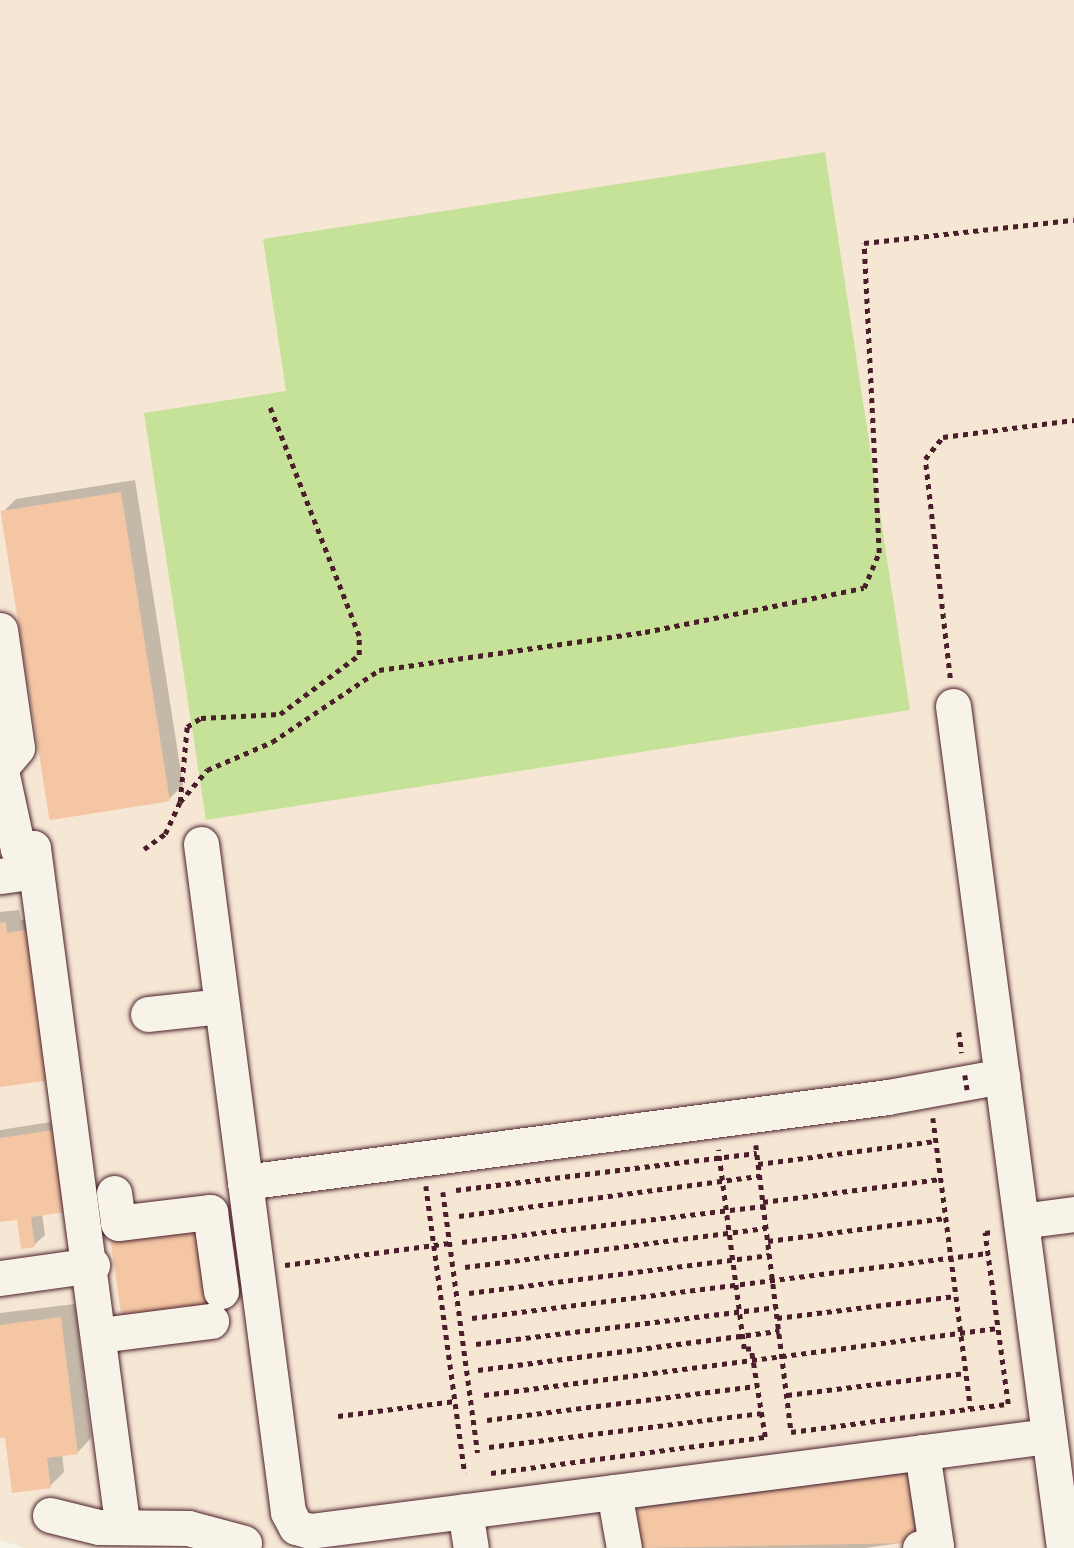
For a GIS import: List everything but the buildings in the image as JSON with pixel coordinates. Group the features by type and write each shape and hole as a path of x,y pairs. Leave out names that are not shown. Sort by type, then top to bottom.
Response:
{"lane":[{"path":"0,630 17,748 1,766 18,849 33,848 104,1200 118,1223 210,1212 216,1306 100,1335"},
{"path":"953,706 1008,1018 1002,1076 1063,1548"},
{"path":"201,844 288,1512 296,1527 310,1531 1049,1436"},
{"path":"0,876 36,871"},
{"path":"148,1014 222,1006"},
{"path":"245,1182 888,1097 1002,1076"},
{"path":"104,1200 92,1265 122,1522"},
{"path":"1021,1225 1074,1214"},
{"path":"0,1278 92,1265"},
{"path":"920,1548 936,1546 922,1452"},
{"path":"614,1492 624,1548"},
{"path":"465,1511 471,1548"},
{"path":"50,1515 99,1527 122,1522 188,1528 244,1543"}],"path":[{"path":"144,849 165,834 180,802 207,770 272,742 379,670 645,632 855,593 877,569 879,553 864,243 1074,220"},
{"path":"180,802 187,727 201,718 280,714 359,655 359,636 269,405"},
{"path":"953,706 925,459 943,437 1074,420"},
{"path":"956,1096 968,1094 965,1075"},
{"path":"932,1114 971,1409"},
{"path":"755,1139 791,1432 1008,1404 985,1233 1021,1225"},
{"path":"758,1164 936,1141"},
{"path":"491,1473 765,1437 753,1360 742,1335 717,1145"},
{"path":"456,1190 757,1153"},
{"path":"425,1175 465,1473"},
{"path":"459,1216 760,1176"},
{"path":"462,1242 726,1210 941,1179"},
{"path":"443,1192 478,1453"},
{"path":"768,1241 946,1218"},
{"path":"466,1267 766,1228"},
{"path":"256,1269 450,1243"},
{"path":"472,1318 988,1253"},
{"path":"469,1293 770,1255"},
{"path":"777,1318 956,1296"},
{"path":"476,1344 776,1307"},
{"path":"484,1395 998,1328"},
{"path":"478,1370 779,1331"},
{"path":"787,1395 966,1373"},
{"path":"487,1420 757,1386"},
{"path":"338,1416 455,1401"},
{"path":"489,1447 761,1413"}],"shaded area":[{"path":"0,0 1074,0 1074,1548 24,1548 0,1540"}],"green space":[{"path":"825,152 910,710 206,820 144,413 286,391 263,239"}]}
